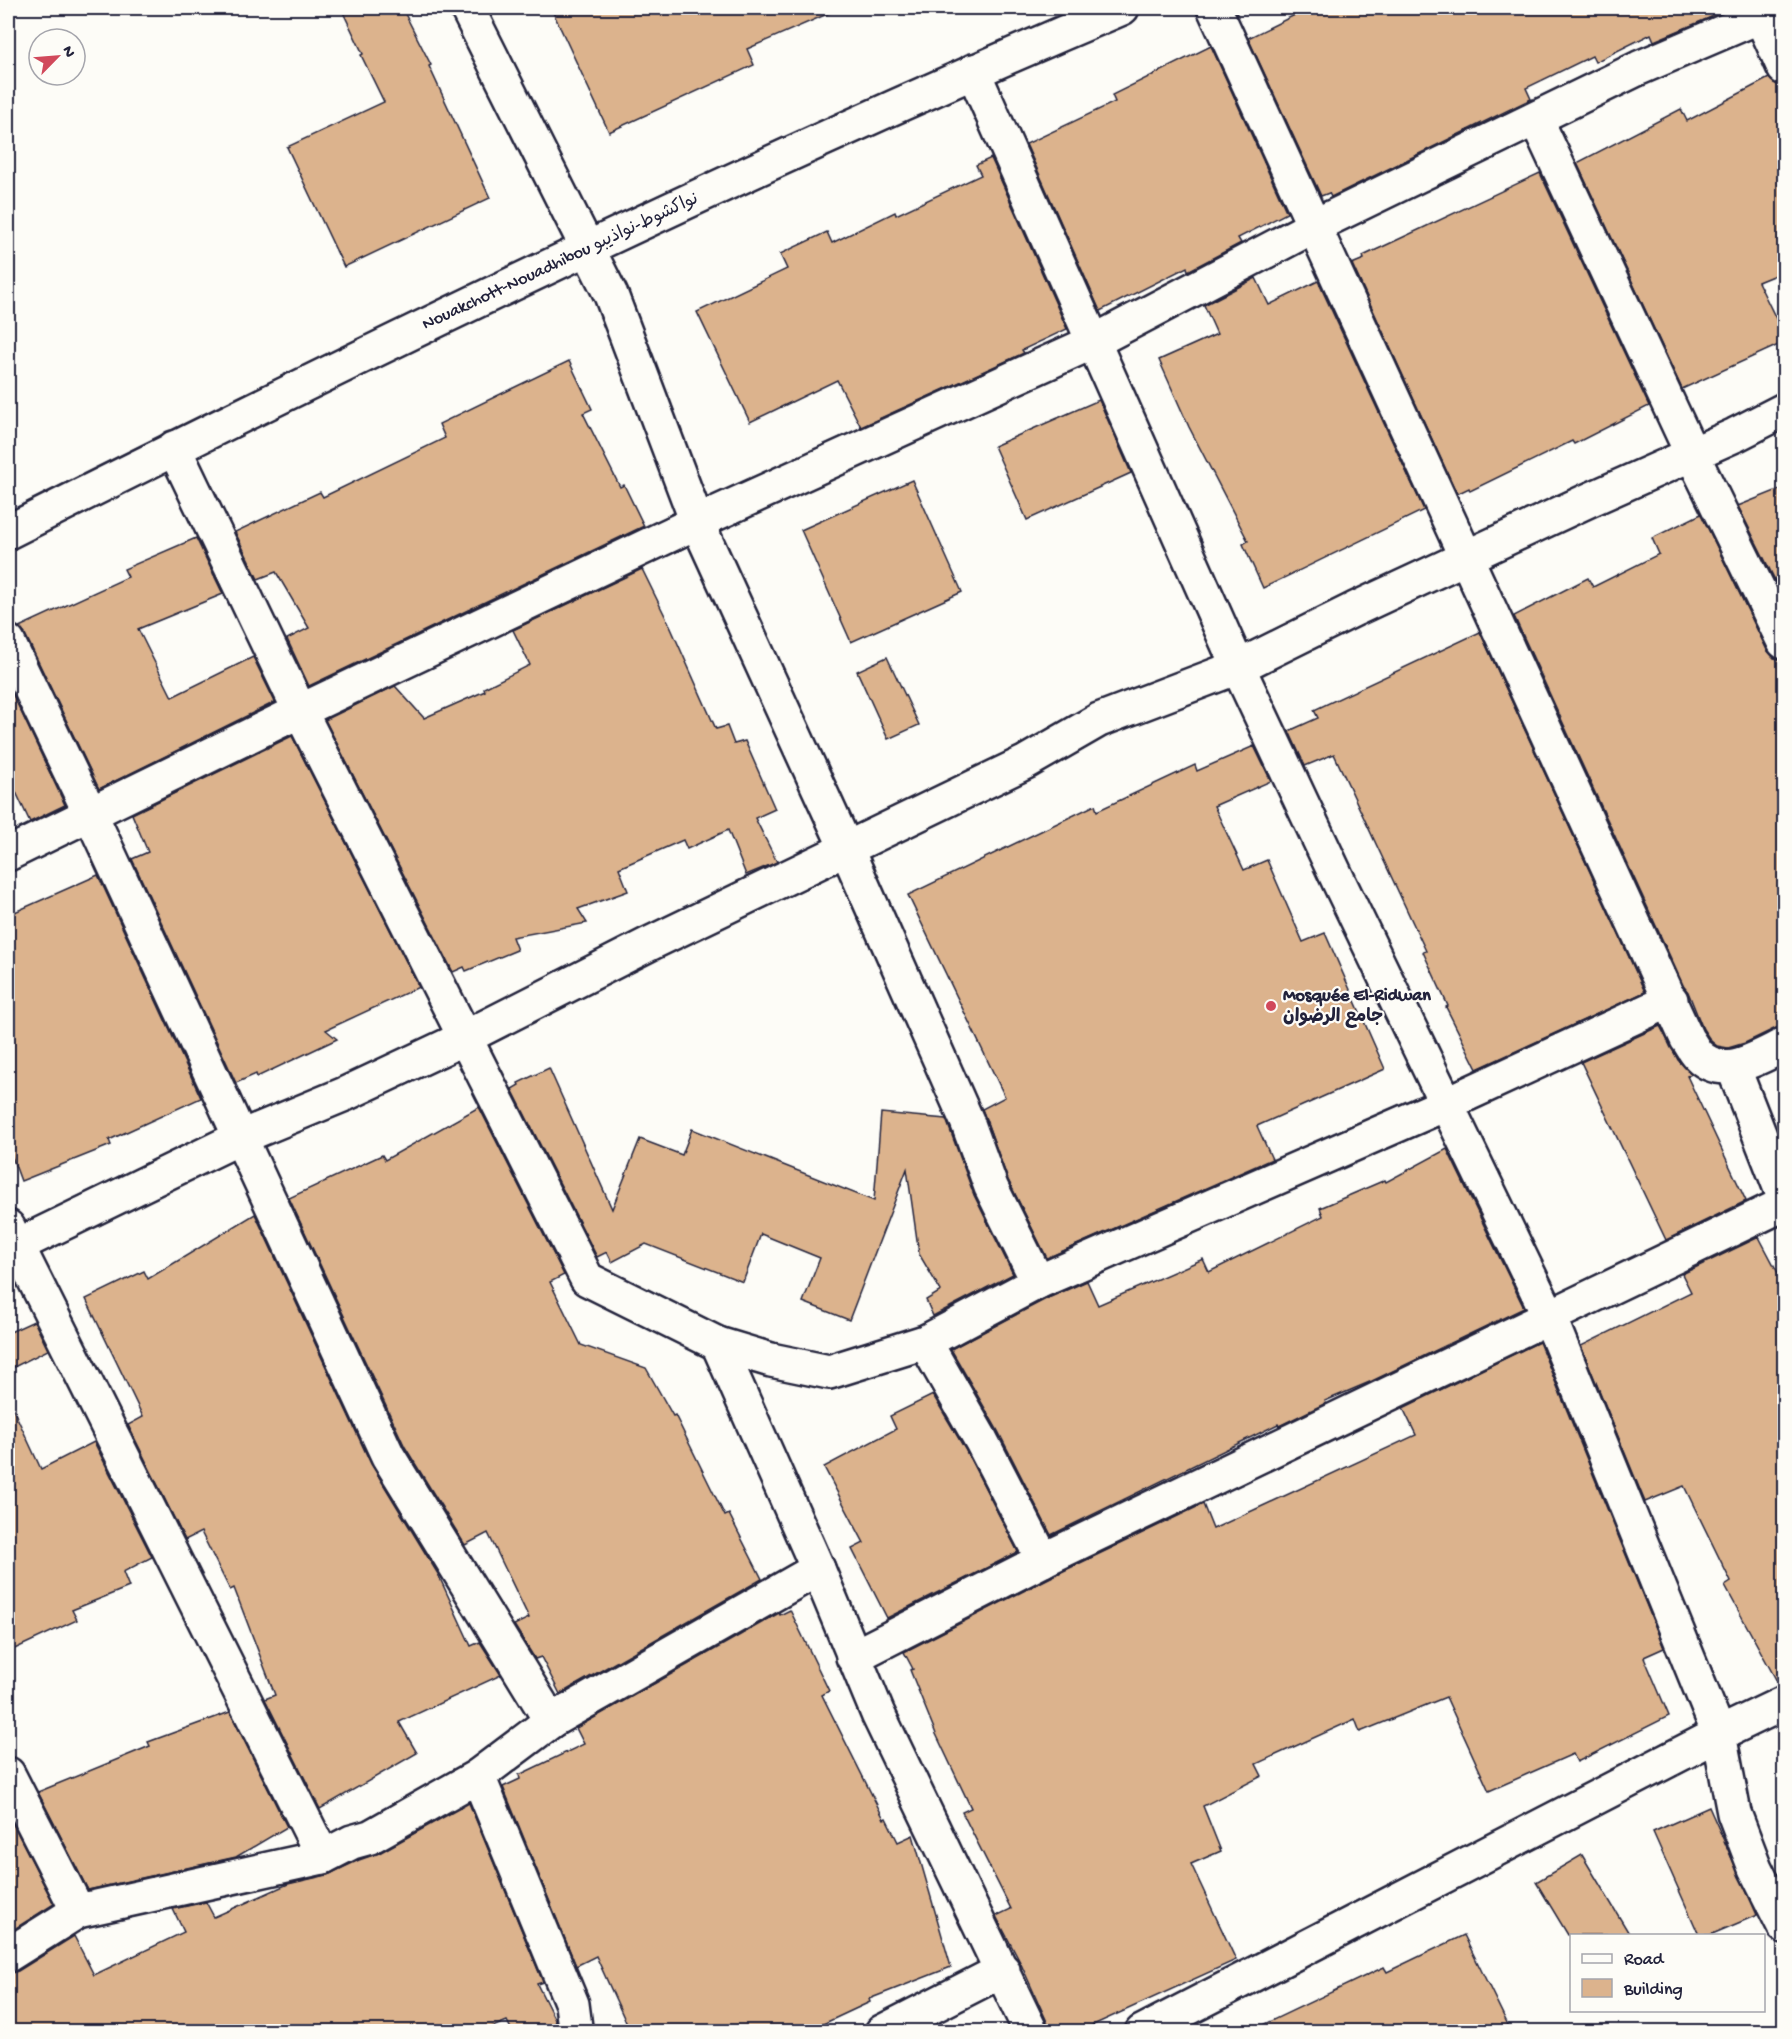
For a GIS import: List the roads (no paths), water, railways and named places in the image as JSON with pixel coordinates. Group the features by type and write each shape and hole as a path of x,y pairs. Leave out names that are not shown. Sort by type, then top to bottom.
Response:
{"main road":[{"path":"467,8 611,295 697,522 847,850 967,1121 991,1187 1038,1282"},
{"name":"Nouakchott-Nouadhibou نواكشوط-نواذيبو","path":"8,532 174,448 588,248 973,71 1122,8"},
{"path":"1214,8 1687,1039 1698,1056 1714,1065 1734,1067 1785,1045"},
{"path":"8,854 300,711 697,522 1093,342 1314,226 1765,10 1785,68"},
{"path":"973,71 1238,667 1549,1316 1719,1734 1734,1814 1755,1868 1785,1926"},
{"path":"1536,119 1692,454 1785,642"},
{"path":"323,1857 10,1241 241,1137 345,1094 464,1038 649,944 1026,762 1099,720 1238,667 1354,609 1785,410"},
{"path":"174,448 300,711 587,1279 718,1344 771,1360 829,1372 925,1342 1038,1282 1448,1103 1671,1000"},
{"path":"8,642 90,813 388,1456 551,1721"},
{"path":"1734,1067 1785,1197"},
{"path":"853,1657 1043,1560 1785,1204"},
{"path":"925,1342 981,1440 1043,1560"},
{"path":"718,1344 818,1569 878,1714 1031,2031"},
{"path":"8,1955 78,1911 323,1857 352,1842 370,1837 478,1776 551,1721 818,1569"},
{"path":"1142,2031 1719,1734 1785,1703"},
{"path":"8,1774 78,1911"},
{"path":"478,1776 572,2004 575,2027 571,2031"},
{"path":"882,2031 1003,1970"}],"place":[{"name":"Mosquée El-Ridwan جامع الرضوان","path":"1271,1006"}]}
